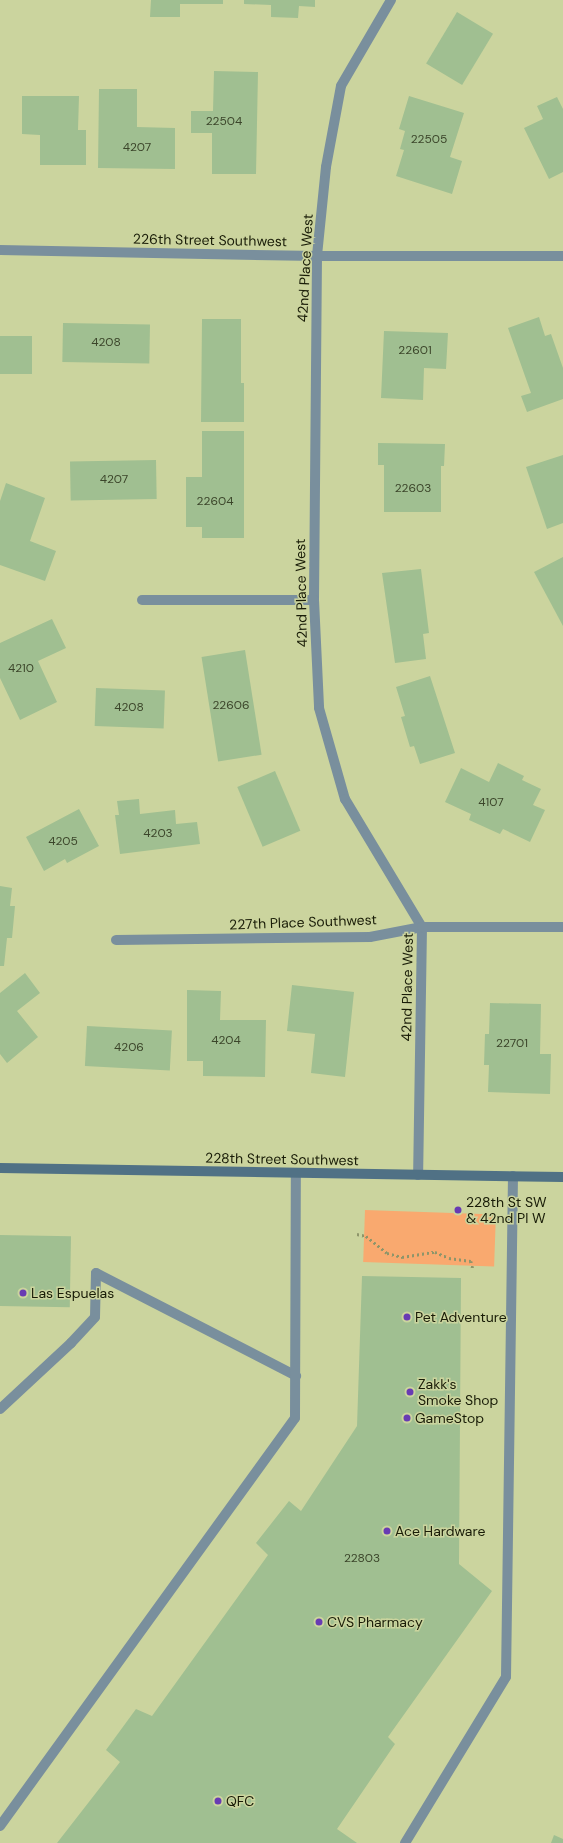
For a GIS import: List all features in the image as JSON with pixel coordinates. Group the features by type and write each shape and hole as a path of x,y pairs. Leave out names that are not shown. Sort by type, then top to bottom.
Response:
{"main road":[{"name":"228th Street Southwest","path":"0,1168 563,1177"}],"street":[{"name":"42nd Place West","path":"391,0 341,86 326,167 317,256 314,600 319,708 345,799 422,927 418,1175"},
{"name":"226th Street Southwest","path":"0,250 317,256 563,256"},
{"path":"142,600 314,600"},
{"name":"227th Place Southwest","path":"116,940 370,937 422,927 563,927"},
{"path":"0,1826 295,1418 296,1173"},
{"path":"405,1843 506,1678 513,1176"},
{"path":"0,1409 72,1343 95,1317 96,1273 296,1376"},
{"path":"0,1398 11,1398"}],"path":[{"path":"357,1234 366,1236 387,1253 402,1257 435,1252 449,1258 471,1261 473,1269"}],"shaded area":[{"path":"365,1210 496,1215 494,1267 363,1262"}],"building":[{"path":"151,0 223,0 223,4 180,4 180,17 150,17"},
{"path":"244,0 315,0 315,7 299,6 298,18 271,17 271,5 244,4"},
{"path":"457,12 493,34 462,85 426,63"},
{"path":"214,71 258,72 256,174 212,174 212,133 191,133 191,111 213,111"},
{"path":"99,89 137,89 137,127 175,128 175,169 98,168"},
{"path":"22,96 79,96 78,130 86,130 86,165 40,165 40,135 22,134"},
{"path":"409,96 464,113 450,157 462,161 452,194 396,176 404,150 400,149 405,131 399,129"},
{"path":"557,97 563,109 563,172 549,179 524,128 543,119 537,106"},
{"path":"539,317 545,336 551,334 563,368 563,399 527,412 521,396 531,393 508,328"},
{"path":"202,319 241,319 241,383 244,383 244,422 201,422"},
{"path":"63,323 150,325 149,364 62,362"},
{"path":"384,331 448,333 446,369 424,368 423,400 381,398"},
{"path":"0,336 32,336 32,374 0,374"},
{"path":"202,431 244,431 244,538 202,538 202,527 186,527 186,477 202,477"},
{"path":"378,443 445,444 444,466 441,466 441,512 384,512 384,465 378,465"},
{"path":"563,455 563,523 547,529 526,467"},
{"path":"156,460 157,499 71,500 70,462"},
{"path":"6,483 45,498 30,541 56,551 45,581 0,565 0,501"},
{"path":"563,557 563,626 534,572"},
{"path":"421,569 429,633 423,634 426,659 395,663 382,573"},
{"path":"52,619 66,648 38,661 57,702 20,720 0,678 0,643"},
{"path":"245,650 262,755 218,762 202,657"},
{"path":"430,676 455,753 420,764 414,746 410,747 401,717 405,716 396,687"},
{"path":"96,688 165,690 164,728 95,726"},
{"path":"498,763 524,776 522,780 541,789 533,805 545,810 530,842 503,829 500,834 469,820 471,814 445,802 461,768 489,782"},
{"path":"275,771 300,831 263,847 237,787"},
{"path":"139,799 140,814 175,810 176,824 197,822 200,844 120,854 115,815 119,815 117,801"},
{"path":"79,809 99,846 67,863 65,859 44,871 26,837"},
{"path":"0,886 12,888 10,906 15,906 12,938 7,938 4,966 0,966"},
{"path":"25,973 40,993 17,1011 38,1037 7,1063 0,1054 0,993"},
{"path":"292,985 354,992 345,1077 311,1073 315,1034 287,1031"},
{"path":"187,990 221,991 220,1020 266,1020 265,1077 203,1076 203,1061 187,1061"},
{"path":"490,1003 541,1004 540,1054 551,1054 550,1094 488,1092 489,1065 484,1065 485,1034 489,1034"},
{"path":"87,1026 172,1030 170,1070 85,1066"},
{"path":"0,1235 71,1236 70,1307 0,1306"},
{"path":"362,1276 461,1278 459,1564 492,1591 388,1737 395,1744 337,1829 357,1843 57,1843 120,1762 106,1750 136,1709 152,1716 268,1555 256,1543 289,1501 301,1511 357,1426"},
{"path":"554,1835 563,1839 563,1843 551,1843"}],"place":[{"name":"228th St SW & 42nd Pl W","path":"458,1210"},
{"name":"Las Espuelas","path":"23,1293"},
{"name":"Pet Adventure","path":"407,1317"},
{"name":"Zakk's Smoke Shop","path":"410,1392"},
{"name":"GameStop","path":"407,1418"},
{"name":"Ace Hardware","path":"387,1531"},
{"name":"CVS Pharmacy","path":"319,1622"},
{"name":"QFC","path":"218,1801"}]}
